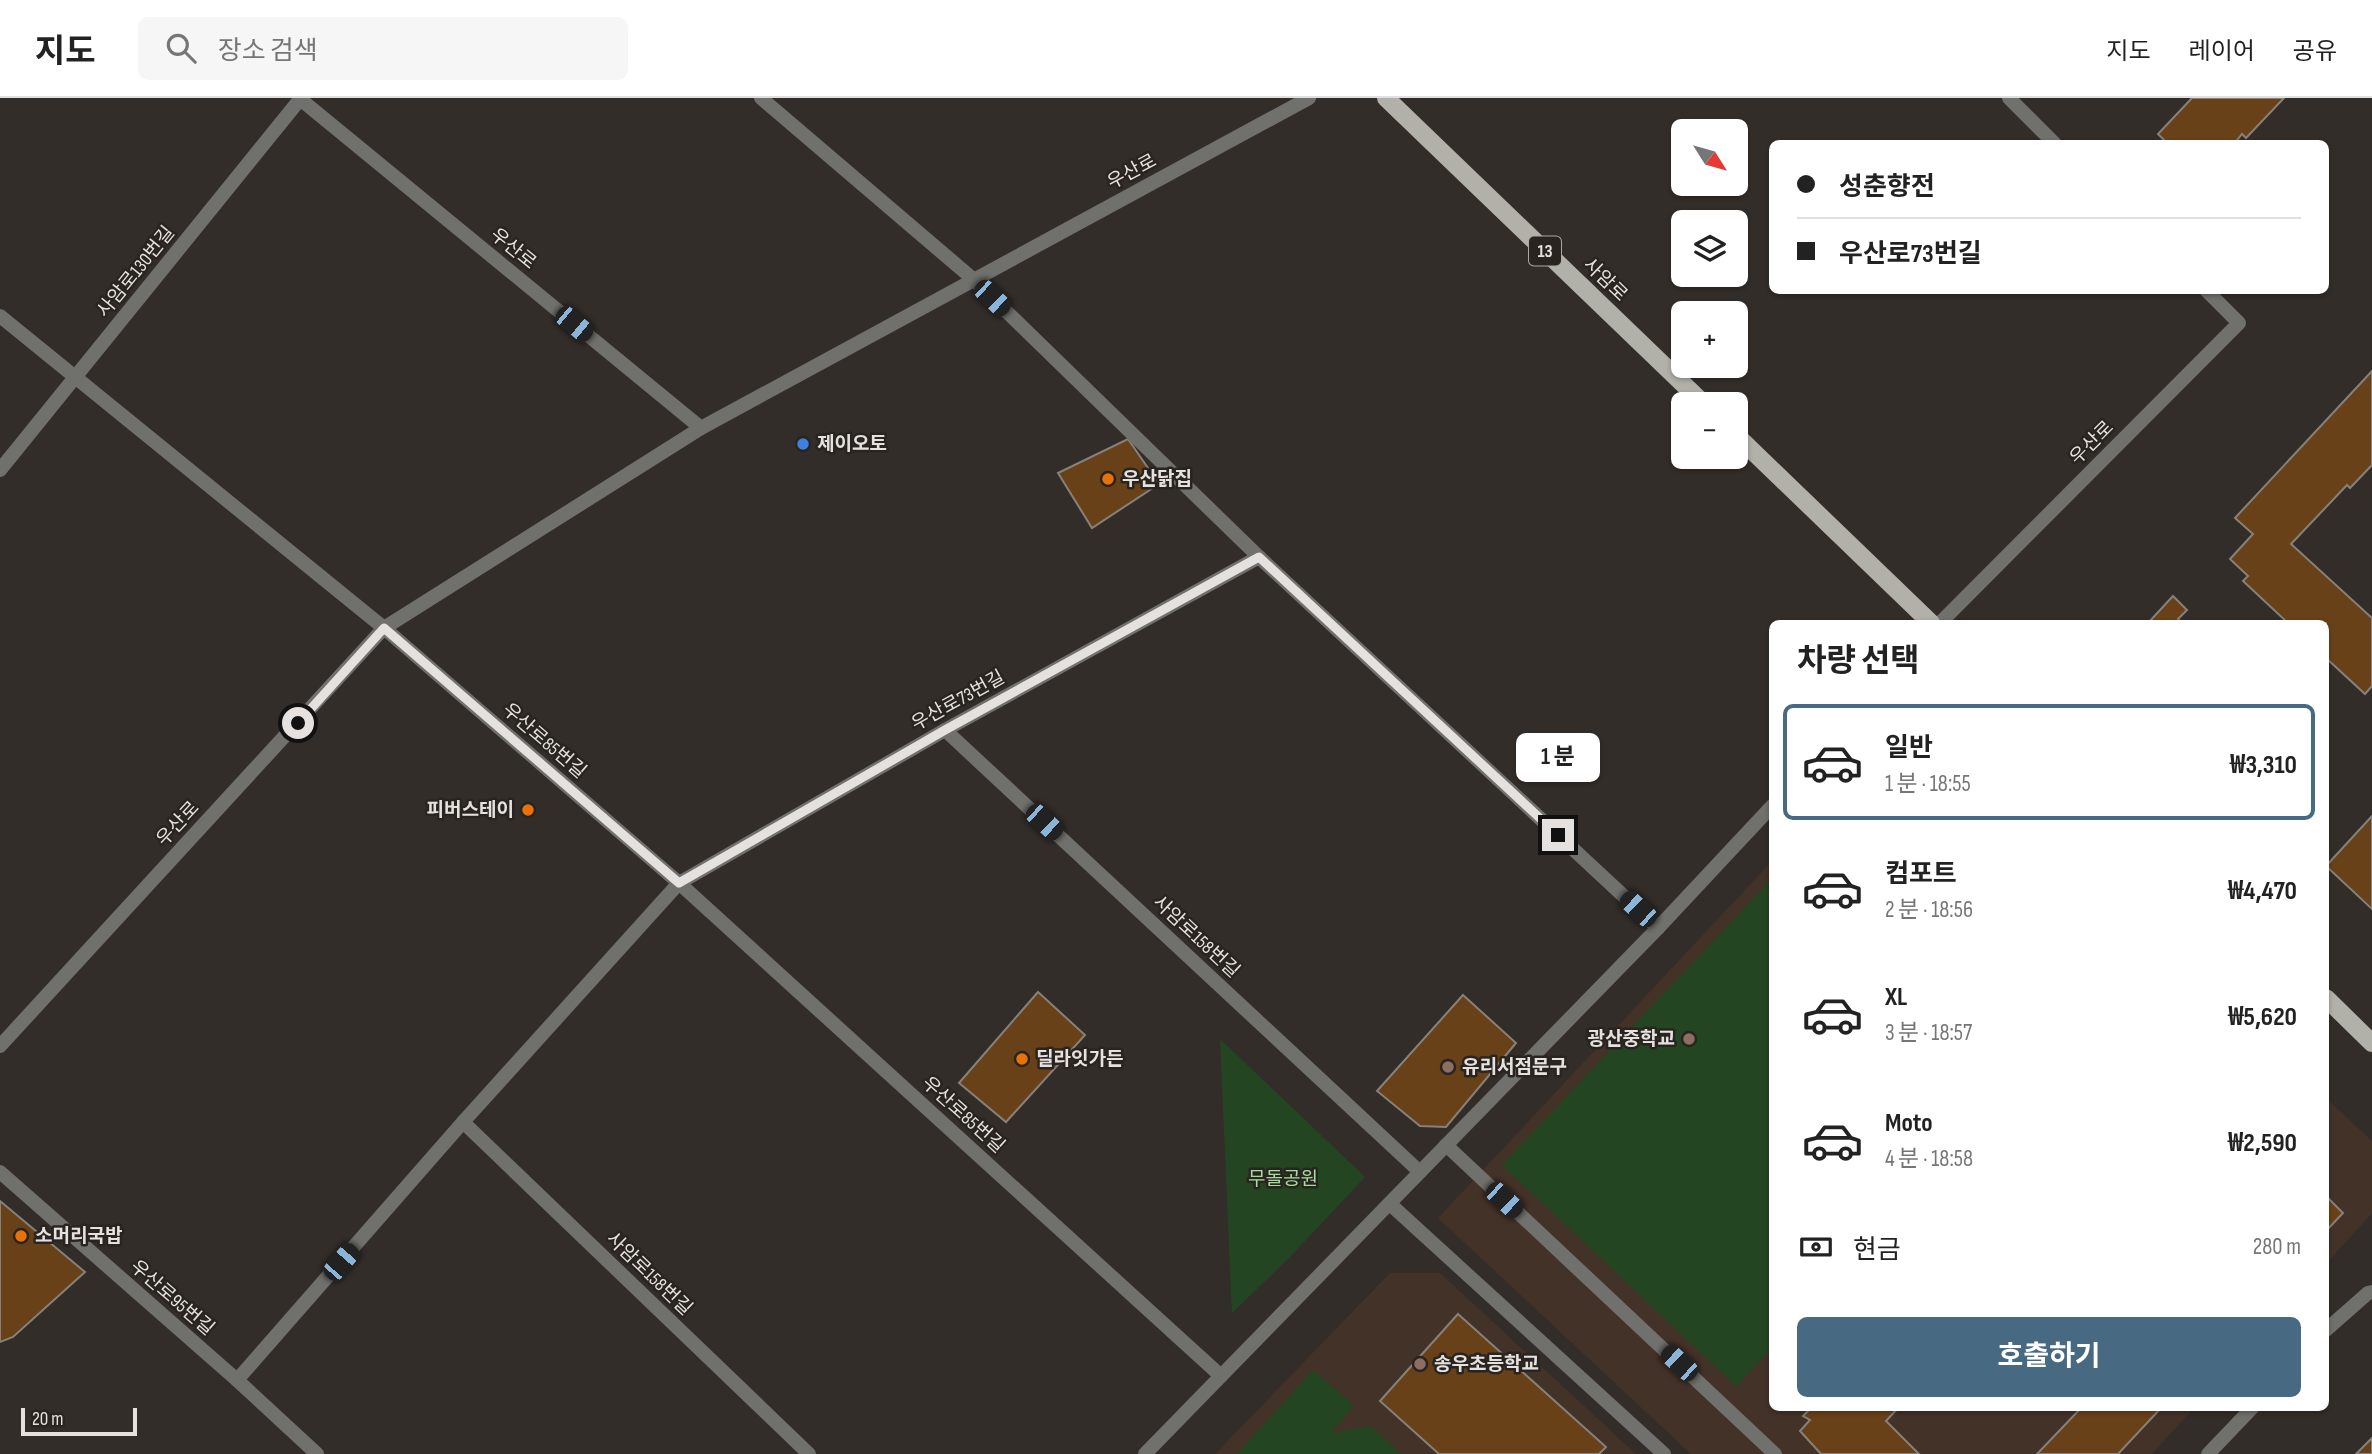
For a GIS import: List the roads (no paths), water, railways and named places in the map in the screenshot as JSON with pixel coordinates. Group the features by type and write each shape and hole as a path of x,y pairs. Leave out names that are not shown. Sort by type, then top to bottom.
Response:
{"main road":[{"name":"사암로","path":"1386,98 1692,392"},
{"path":"1748,447 1928,620"},
{"path":"2329,1001 2372,1043"}],"street":[{"name":"우산로","path":"300,98 701,428"},
{"name":"사암로130번길","path":"0,470 300,98"},
{"path":"761,98 973,279 1259,557 1658,928"},
{"name":"우산로","path":"0,1046 384,628 701,428 1309,98"},
{"path":"2009,98 2051,140"},
{"name":"우산로","path":"1943,620 2239,323 2210,294"},
{"path":"0,316 384,628"},
{"name":"우산로73번길","path":"679,883 945,730 1259,557"},
{"name":"우산로85번길","path":"384,628 679,883 1221,1376"},
{"name":"사암로158번길","path":"945,730 1420,1172"},
{"path":"1145,1454 1658,928 1769,809"},
{"path":"237,1380 463,1122 679,883"},
{"name":"사암로158번길","path":"463,1122 809,1454"},
{"path":"1446,1145 1775,1454"},
{"name":"우산로95번길","path":"0,1172 237,1380 317,1454"},
{"path":"1390,1204 1664,1454"},
{"path":"2329,1327 2372,1292"},
{"path":"2208,1454 2249,1411"}],"place":[{"name":"제이오토","path":"803,444"},
{"name":"우산닭집","path":"1108,479"},
{"name":"피버스테이","path":"528,810"},
{"name":"광산중학교","path":"1689,1039"},
{"name":"딜라잇가든","path":"1022,1059"},
{"name":"유리서점문구","path":"1448,1067"},
{"name":"소머리국밥","path":"21,1236"},
{"name":"송우초등학교","path":"1420,1364"}],"park label":[{"name":"무돌공원","path":"1283,1179"}]}
